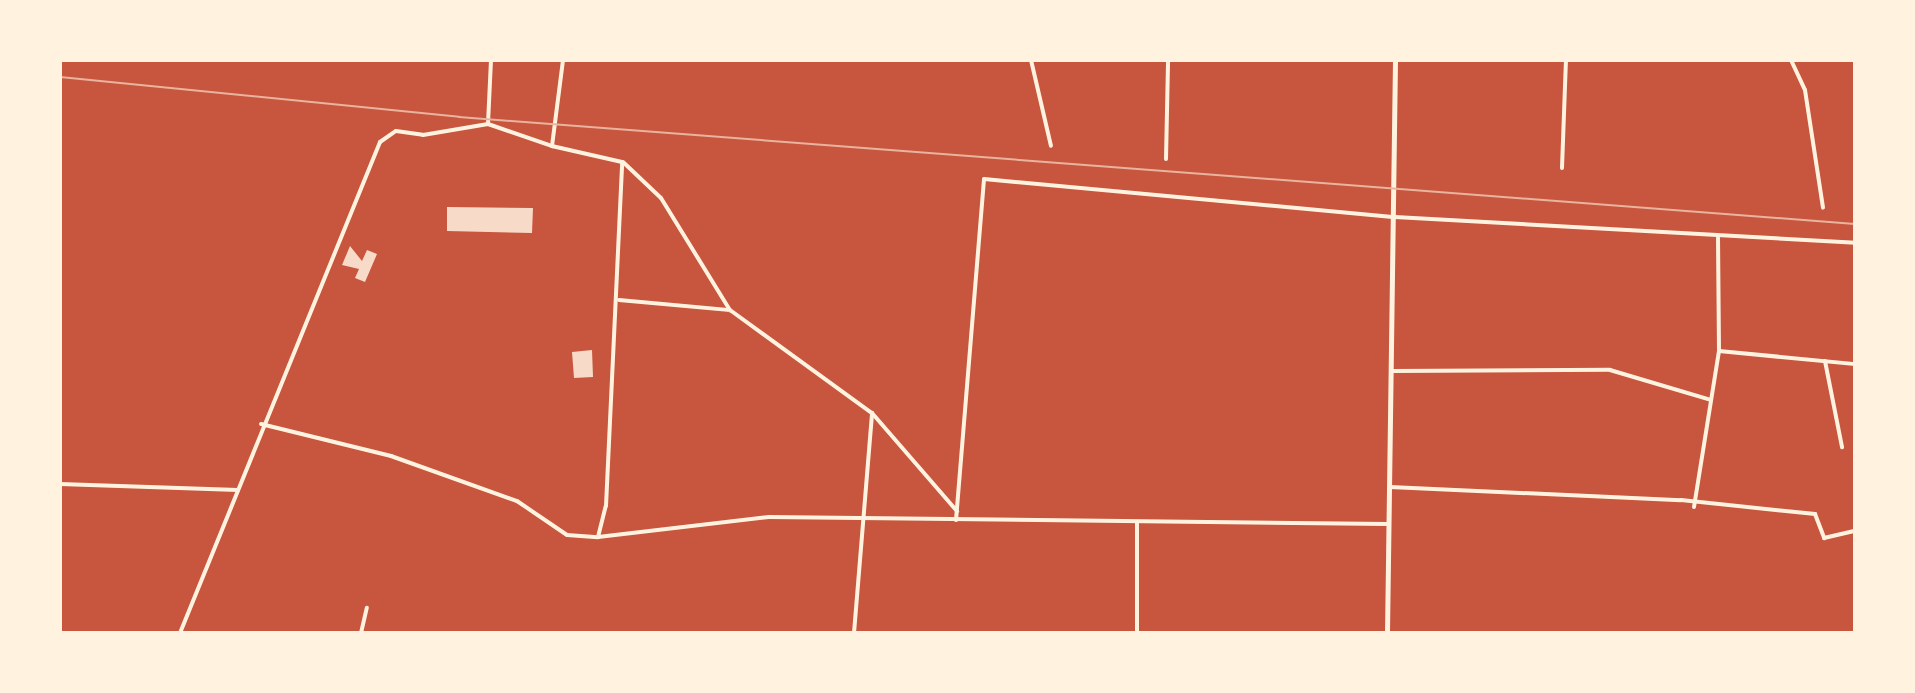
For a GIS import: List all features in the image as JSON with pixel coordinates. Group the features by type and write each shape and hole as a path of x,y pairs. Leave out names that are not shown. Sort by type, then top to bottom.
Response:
{"street":[{"path":"488,124 491,60"},
{"path":"552,146 563,60"},
{"path":"1031,60 1051,146"},
{"path":"1166,159 1168,60"},
{"path":"1387,633 1395,60"},
{"path":"1562,168 1566,60"},
{"path":"1791,60 1805,90 1823,208"},
{"path":"180,633 238,490 261,424 380,142 396,131 423,135 488,124 552,146 622,162 661,198 730,310 872,413 957,511"},
{"path":"598,537 606,506 619,300 622,162"},
{"path":"956,520 984,179 1395,217 1718,238 1855,243"},
{"path":"1694,507 1719,351 1718,238"},
{"path":"619,300 730,310"},
{"path":"1719,351 1855,364"},
{"path":"1825,361 1842,447"},
{"path":"1392,371 1610,370 1711,400"},
{"path":"854,633 872,413"},
{"path":"261,424 391,456 517,501 567,535 598,537 769,517 1388,524"},
{"path":"60,484 238,490"},
{"path":"1389,487 1506,488 1694,507 1815,514 1824,538 1855,531"},
{"path":"1137,522 1137,633"},
{"path":"361,633 367,608"}],"building":[{"path":"447,207 533,208 532,233 447,231"},
{"path":"350,246 362,261 367,250 377,254 365,282 355,278 359,269 342,265"},
{"path":"592,350 593,377 574,378 572,352"}],"railway":[{"path":"60,77 459,117 1855,224"}]}
